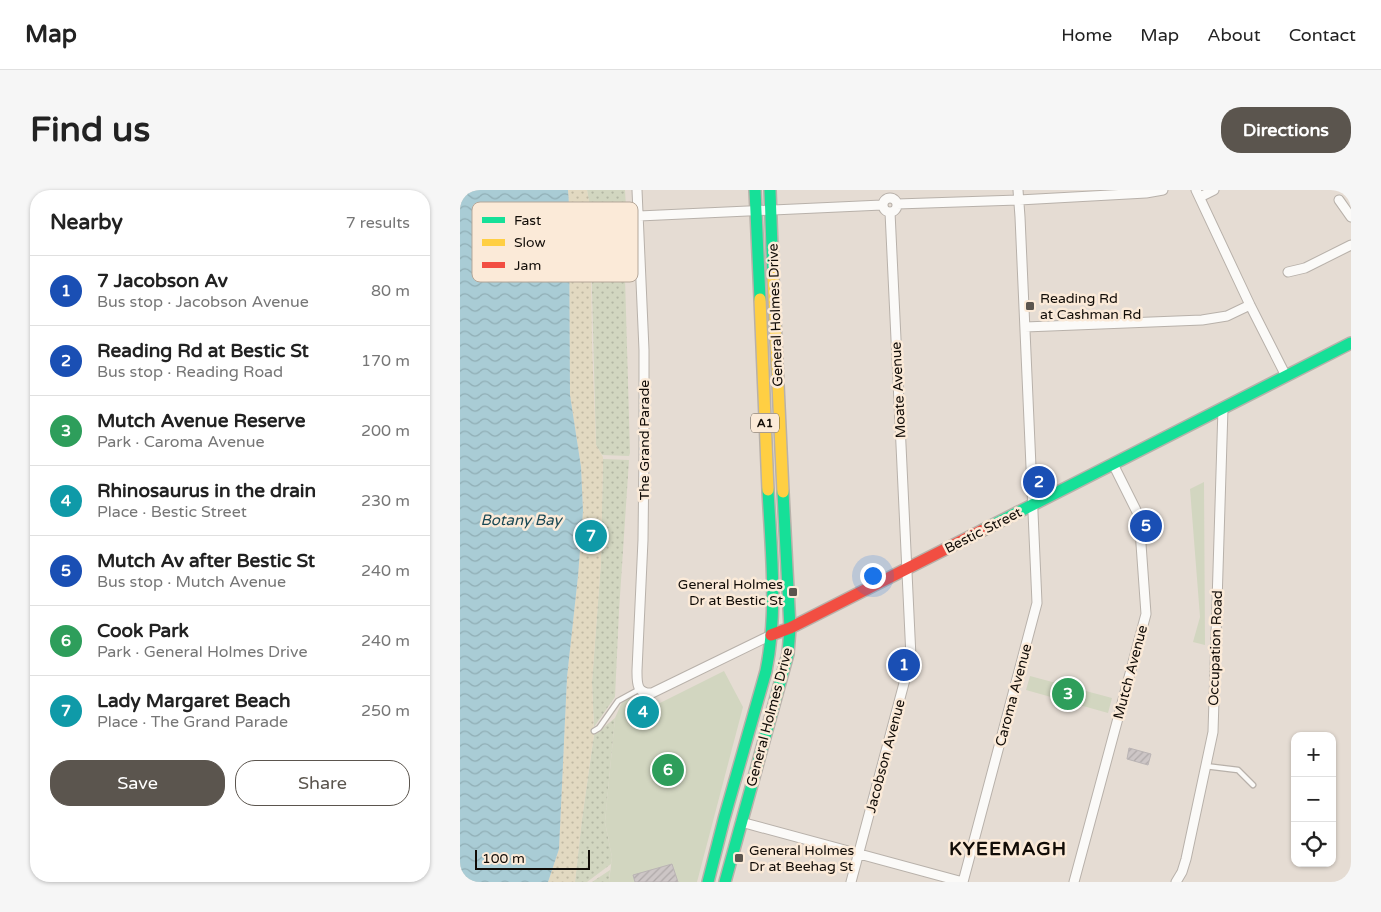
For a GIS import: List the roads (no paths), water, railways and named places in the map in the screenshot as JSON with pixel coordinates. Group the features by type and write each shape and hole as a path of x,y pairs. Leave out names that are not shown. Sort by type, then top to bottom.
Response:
{"main road":[{"name":"General Holmes Drive","path":"708,882 770,655 773,602 755,190"},
{"name":"General Holmes Drive","path":"725,882 788,654 790,628 775,333 770,190"},
{"name":"Bestic Street","path":"771,636 1351,343"}],"street":[{"name":"Caroma Avenue","path":"963,882 1037,606 1034,504 1018,190"},
{"path":"897,204 1019,200 1146,193 1163,190"},
{"path":"1214,190 1198,193 1250,305 1286,376"},
{"path":"882,205 888,194 894,198 897,204"},
{"path":"1340,200 1351,217"},
{"name":"The Grand Parade","path":"638,203 644,350 643,540 637,670 640,689"},
{"path":"882,205 884,209 890,212 894,210 897,204"},
{"path":"639,216 882,205"},
{"name":"Moate Avenue","path":"890,212 907,568"},
{"path":"1288,272 1305,268 1351,245"},
{"path":"1025,327 1202,320 1227,316 1250,305"},
{"name":"Occupation Road","path":"1176,882 1182,872 1186,859 1212,732 1223,408"},
{"name":"Mutch Avenue","path":"1074,882 1146,614 1139,516 1113,464"},
{"name":"Jacobson Avenue","path":"851,882 910,664 907,568"},
{"name":"Bestic Street","path":"640,689 646,693 652,693 771,636"},
{"path":"741,822 963,882"}],"lane":[{"path":"594,731 599,728 618,701 640,689"},
{"path":"1205,766 1238,770 1253,785"}],"water":[{"name":"Botany Bay","path":"460,190 568,190 569,202 472,202 472,282 569,282 570,395 581,467 583,511 567,677 559,849 548,882 460,882"}],"place":[{"name":"Reading Rd at Cashman Rd","path":"1030,306"},
{"name":"Reading Rd at Bestic St","path":"1039,482"},
{"name":"Mutch Av after Bestic St","path":"1146,526"},
{"name":"Lady Margaret Beach","path":"591,536"},
{"name":"General Holmes Dr at Bestic St","path":"793,592"},
{"name":"7 Jacobson Av","path":"904,665"},
{"name":"Mutch Avenue Reserve","path":"1068,694"},
{"name":"Rhinosaurus in the drain","path":"643,712"},
{"name":"Cook Park","path":"668,770"},
{"name":"General Holmes Dr at Beehag St","path":"739,858"}],"district":[{"name":"KYEEMAGH","path":"1008,848"}]}
